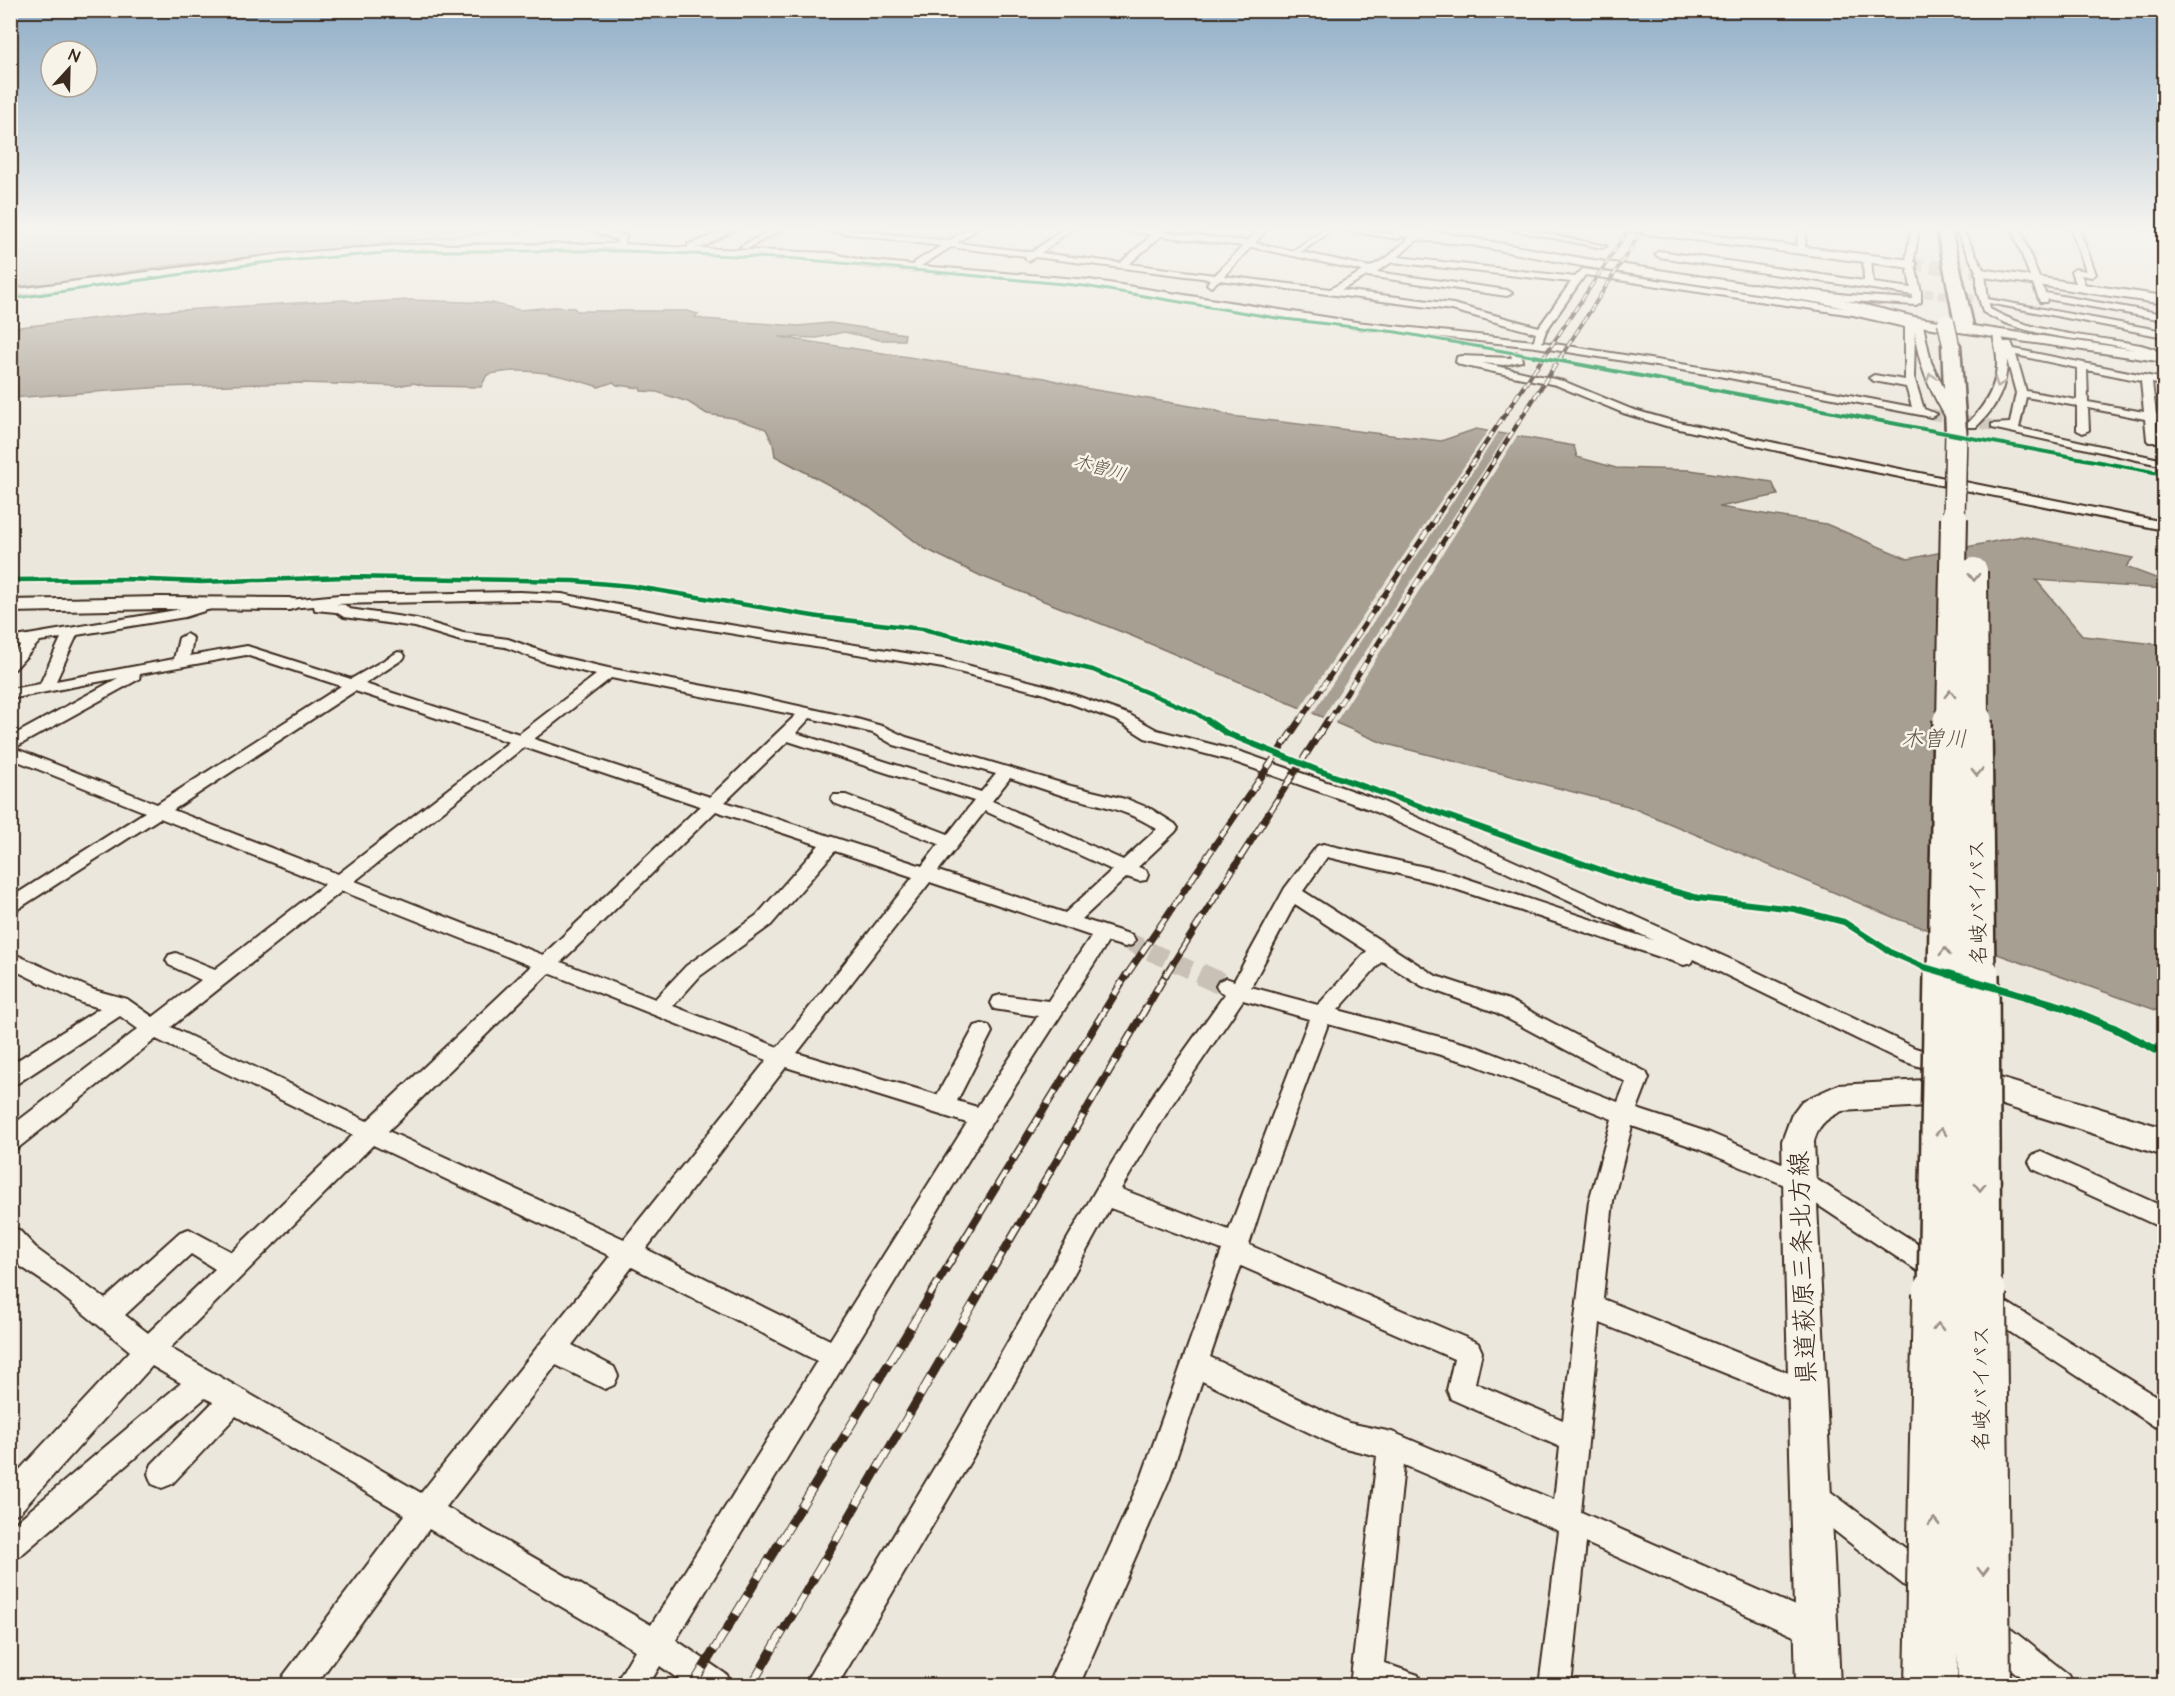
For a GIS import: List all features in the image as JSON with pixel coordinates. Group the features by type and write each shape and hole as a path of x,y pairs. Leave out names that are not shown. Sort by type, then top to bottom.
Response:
{"highway":[{"name":"名岐バイパス","path":"1950,308 1951,319 1966,362 1977,429 1983,1686"},
{"name":"名岐バイパス","path":"1931,1686 1977,429 1966,362"}],"street":[{"path":"1243,308 1356,325 1538,338"},
{"path":"1263,308 1538,338 1925,413 1910,384 1915,323"},
{"path":"1491,308 1538,338"},
{"path":"1538,338 1558,308"},
{"path":"1850,308 1855,309"},
{"path":"1850,308 1915,323 2001,333 2162,357"},
{"path":"1985,308 1995,317 2040,329 2131,346 2162,357"},
{"path":"2029,308 2164,334"},
{"path":"2047,308 2048,312"},
{"path":"2040,329 2086,333 2095,321 2094,308"},
{"path":"2112,308 2164,317"},
{"path":"1915,323 1934,386 1977,429 2164,463"},
{"path":"1977,429 2015,425 2021,393 2010,351 2001,333"},
{"path":"1977,429 1988,412 2000,382 2003,368 2001,333"},
{"path":"2010,351 2164,382"},
{"path":"1516,355 1518,359 1512,362 1473,358 1461,359 1461,362 1559,383 1627,411 1666,423 1855,464 2164,526"},
{"path":"2082,365 2083,430"},
{"path":"1874,378 1910,384"},
{"path":"2146,378 2153,440"},
{"path":"2021,393 2164,419"},
{"path":"289,604 339,598 508,596 562,598 680,621 931,662 988,674 1092,705 1124,718 1151,734 1173,742 1234,756 1375,805 1498,860 1908,1054 1964,1072 1994,1089"},
{"path":"10,642 185,613 212,604"},
{"path":"12,607 289,604 339,608 344,613 417,622 461,637 508,643 548,658 608,673 807,713 879,730 900,741 1068,791 1123,804 1145,813 1168,828 1132,871 1068,921"},
{"path":"46,687 71,632"},
{"path":"10,666 35,638"},
{"path":"181,662 186,638"},
{"path":"10,694 248,650 1114,936 1052,1010 982,1118 630,1686"},
{"path":"10,907 398,656"},
{"path":"10,744 148,668"},
{"path":"10,1141 608,673"},
{"path":"10,1502 149,1350 370,1133 807,713"},
{"path":"784,734 984,801 1132,871"},
{"path":"10,752 781,1057 982,1118"},
{"path":"302,1683 425,1511 1006,772"},
{"path":"840,799 951,842"},
{"path":"659,1008 693,971 764,920 831,843"},
{"path":"819,1686 967,1440 1106,1193 1292,893 1323,850 1440,877 1759,982"},
{"path":"1292,893 1430,981 1502,1006 1638,1078 1624,1114 1601,1202 1575,1439 1555,1686"},
{"path":"1063,1686 1155,1480 1255,1189 1321,1015 1380,950"},
{"path":"10,959 89,997 120,1005 153,1028 370,1133 629,1253 835,1356"},
{"path":"177,960 216,978"},
{"path":"1232,988 1321,1015 1474,1055 1624,1114 1702,1140 1800,1181 2164,1416"},
{"path":"1001,1003 1052,1010"},
{"path":"10,1077 120,1005"},
{"path":"943,1106 982,1032"},
{"name":"県道萩原三条北方線","path":"1818,1686 1798,1141 1803,1124 1813,1110 1828,1101 1849,1097 1994,1089 2064,1108 2164,1142"},
{"path":"2041,1162 2164,1218"},
{"path":"1106,1193 1119,1201 1235,1248 1469,1352 1460,1390 1575,1439"},
{"path":"10,1238 30,1258 59,1278 149,1350 656,1645 716,1686"},
{"path":"106,1316 189,1240 234,1267"},
{"path":"1590,1306 1807,1393"},
{"path":"553,1349 606,1376"},
{"path":"1196,1364 1347,1436 1392,1446 1570,1521 1816,1631"},
{"path":"10,1546 203,1382"},
{"path":"162,1474 233,1400"},
{"path":"1392,1446 1367,1679 1407,1686"},
{"path":"1811,1495 2058,1686"}],"water":[{"name":"木曽川","path":"213,308 512,308 519,310 574,308 577,311 687,311 698,314 695,317 703,319 798,326 830,323 905,334 904,340 880,340 844,332 817,338 779,337 1045,378 1084,388 1214,410 1231,416 1441,441 1476,429 1574,446 1577,457 1616,468 1690,470 1772,482 1778,495 1719,507 1826,524 1908,559 2021,536 2133,558 2126,567 2164,581 2164,589 2036,580 2083,636 2164,645 2164,1013 1895,918 1628,806 1383,743 1132,636 981,576 924,548 870,507 775,456 773,444 766,429 733,418 707,414 688,402 657,392 641,391 640,388 617,385 613,382 599,387 558,375 516,371 487,375 481,387 426,386 413,383 398,386 301,383 164,387 11,398 11,328 150,312"}],"pier":[{"path":"1490,428 1500,430 1311,716 1299,710"},
{"path":"1509,431 1519,433 1334,725 1321,720"}],"tunnel":[{"path":"1931,414 1996,426"},
{"path":"1125,940 1204,976"},
{"path":"1200,974 1226,986"}],"railway":[{"path":"1543,358 1576,308"},
{"path":"1560,358 1592,308"},
{"path":"1435,519 1544,356"},
{"path":"1457,519 1561,356"},
{"path":"1299,722 1436,518"},
{"path":"1328,722 1458,518"},
{"path":"1126,976 1300,720"},
{"path":"1165,976 1328,720"},
{"path":"930,1295 1127,974"},
{"path":"978,1295 1166,974"},
{"path":"692,1686 931,1294"},
{"path":"751,1686 979,1294"}],"cycle path":[{"path":"1217,308 1276,318 1396,332 1706,387 2164,474"},
{"path":"10,580 126,579 201,582 346,577 574,581 631,586 819,617 923,629 1093,670 1196,713 1226,733 1317,770 1615,875 1698,898 1794,909 1844,922 1892,953 1924,967 2063,1007 2114,1028 2164,1054"}]}
